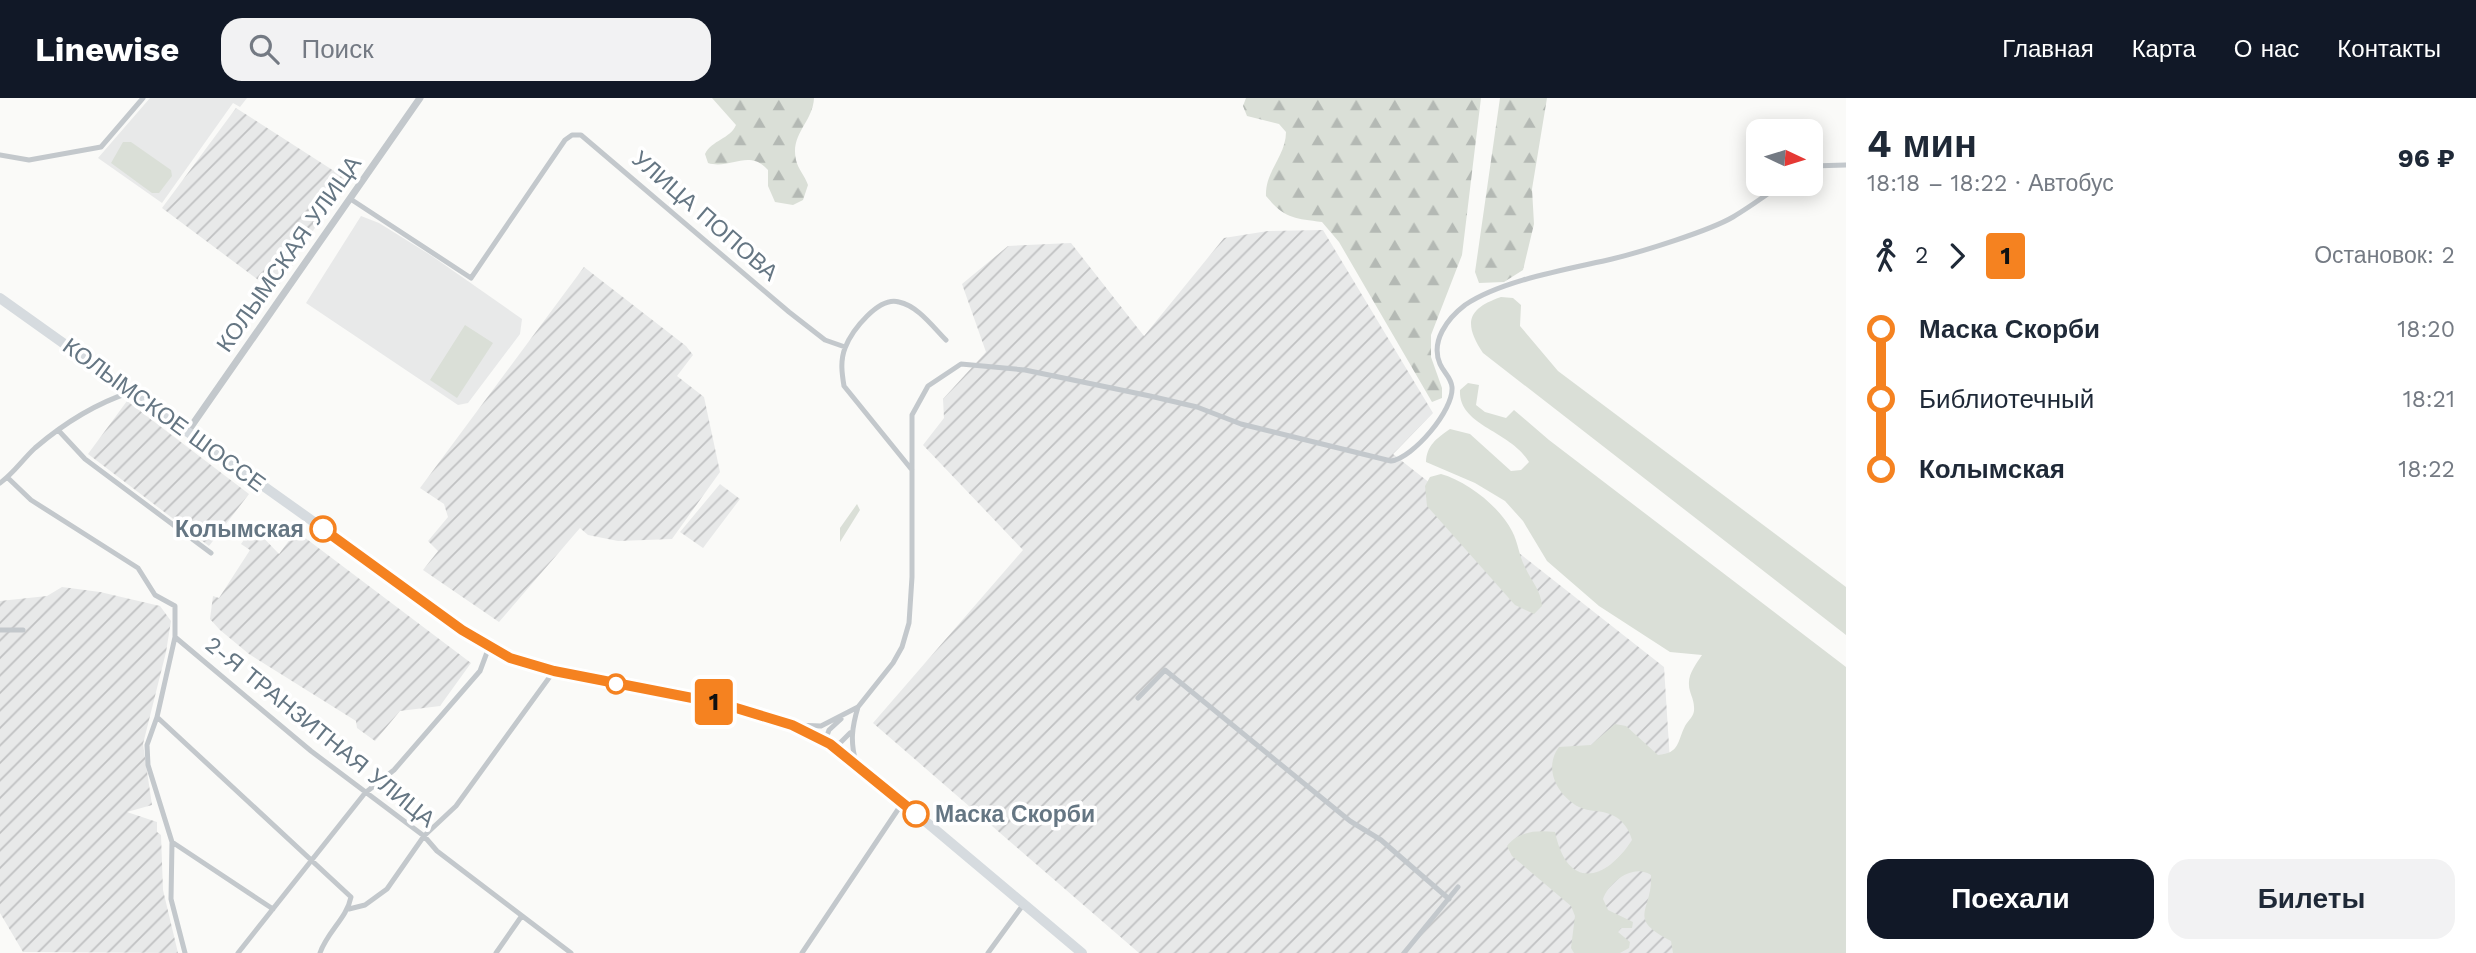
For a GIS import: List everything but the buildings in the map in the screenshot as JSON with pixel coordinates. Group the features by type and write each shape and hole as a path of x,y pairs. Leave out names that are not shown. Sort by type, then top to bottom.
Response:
{"highway":[{"name":"КОЛЫМСКОЕ ШОССЕ","path":"0,298 489,647 520,662 554,671 723,704 792,725 827,743 856,763 1082,953"}],"street":[{"path":"0,155 29,160 101,147 143,98"},
{"name":"КОЛЫМСКАЯ УЛИЦА","path":"188,431 352,200 420,98"},
{"name":"УЛИЦА ПОПОВА","path":"352,200 471,278 565,140 572,135 581,135 789,312 825,340 845,348"},
{"path":"1824,166 1846,165"},
{"path":"858,707 848,738 827,743 829,730 858,707 893,663 906,636 912,577 912,415 928,386 961,364 1025,370 1150,396 1197,407 1241,424 1391,461 1410,453 1448,407 1452,398 1450,378 1440,364 1439,337 1446,322 1463,307 1480,296 1572,267 1614,258 1731,218 1764,196"},
{"path":"914,472 907,460 844,386 841,370 845,348 879,303 890,300 901,302 915,310 946,340"},
{"path":"0,484 35,448 95,407 131,391"},
{"path":"59,431 85,459 211,553"},
{"name":"2-Я ТРАНЗИТНАЯ УЛИЦА","path":"8,478 32,500 138,568 155,596 175,606 175,637 366,793 424,836 437,851 571,953"},
{"path":"0,631 23,630"},
{"path":"175,637 157,717 147,745 148,765 172,842 171,900 185,953"},
{"path":"238,953 366,793 394,770 480,671 489,647"},
{"path":"1138,698 1165,670 1350,821 1381,840 1449,899"},
{"path":"349,909 365,905 387,889 424,836 456,806 554,671"},
{"path":"157,717 351,897 349,909 332,928 320,953"},
{"path":"792,725 821,726 844,717"},
{"path":"852,726 852,747 856,763"},
{"path":"802,953 903,802"},
{"path":"172,842 273,909"},
{"path":"1404,953 1458,887"},
{"path":"988,953 1024,905"},
{"path":"496,953 521,917"}],"shaded area":[{"path":"150,98 247,98 240,107 233,103 162,203 98,158"},
{"path":"236,108 348,180 299,251 291,245 284,255 293,265 276,289 257,279 162,208"},
{"path":"361,216 379,223 432,256 522,319 520,334 468,403 458,405 306,303"},
{"path":"1323,230 1433,413 1393,454 1664,667 1672,793 1747,953 1139,953 873,723 1023,550 923,445 944,418 943,399 986,352 962,284 1008,246 1071,243 1144,336 1224,238 1268,231"},
{"path":"584,267 686,346 693,355 677,376 704,397 720,472 672,539 618,541 588,535 580,528 499,622 423,570 438,551 428,541 448,517 444,504 420,488"},
{"path":"127,401 249,494 209,546 88,454"},
{"path":"720,484 740,499 703,548 680,532"},
{"path":"253,527 279,554 296,531 471,663 440,706 400,711 375,741 357,728 356,721 249,654 220,630 210,619 213,596 219,598 250,550 241,544"},
{"path":"62,587 100,592 160,606 171,621 143,744 152,805 127,812 157,822 157,832 161,835 163,890 178,953 23,952 0,913 0,601 47,596"}],"green space":[{"path":"712,98 814,98 795,151 797,163 808,185 803,200 793,205 775,202 768,186 768,170 754,161 708,163 705,154 708,149 730,133 736,125"},
{"path":"1246,98 1481,98 1462,255 1431,335 1431,357 1442,388 1442,398 1432,402 1339,242 1322,222 1291,216 1266,196 1269,179 1283,149 1286,132 1279,124 1247,116 1243,106"},
{"path":"1500,98 1547,98 1532,189 1534,224 1523,270 1504,282 1479,283 1475,272"},
{"path":"123,142 131,142 171,170 172,176 159,193 152,193 111,163"},
{"path":"1501,297 1513,298 1521,305 1520,326 1558,371 1846,587 1846,635 1483,353 1473,334 1472,319 1481,307"},
{"path":"465,325 493,343 457,398 430,380"},
{"path":"1468,383 1479,385 1476,405 1485,412 1506,418 1514,410 1549,440 1846,667 1846,953 1673,953 1671,941 1657,933 1645,920 1651,875 1637,871 1622,876 1610,886 1603,899 1608,910 1633,922 1632,928 1621,928 1618,932 1630,942 1629,948 1620,953 1574,953 1571,948 1575,916 1571,906 1512,856 1507,846 1517,837 1529,833 1555,832 1568,864 1578,871 1588,874 1610,865 1632,840 1627,828 1616,817 1579,807 1564,796 1552,772 1554,755 1559,747 1591,745 1615,724 1626,726 1658,755 1670,752 1677,746 1694,713 1689,681 1702,655 1670,652 1599,606 1547,561 1523,521 1505,501 1475,483 1426,462 1433,443 1450,429 1470,434 1511,471 1521,470 1529,462 1510,442 1467,412 1460,390"},
{"path":"1441,474 1472,489 1491,504 1507,522 1523,563 1540,595 1542,606 1534,614 1515,605 1427,506 1425,486 1430,477"},
{"path":"857,504 860,510 840,542 840,528"}],"bus line":[{"name":"1","path":"323,529 462,630 510,658 554,671 723,704 792,725 830,744 916,814"}],"place":[{"name":"Колымская","path":"323,529"},
{"name":"Маска Скорби","path":"916,814"}]}
